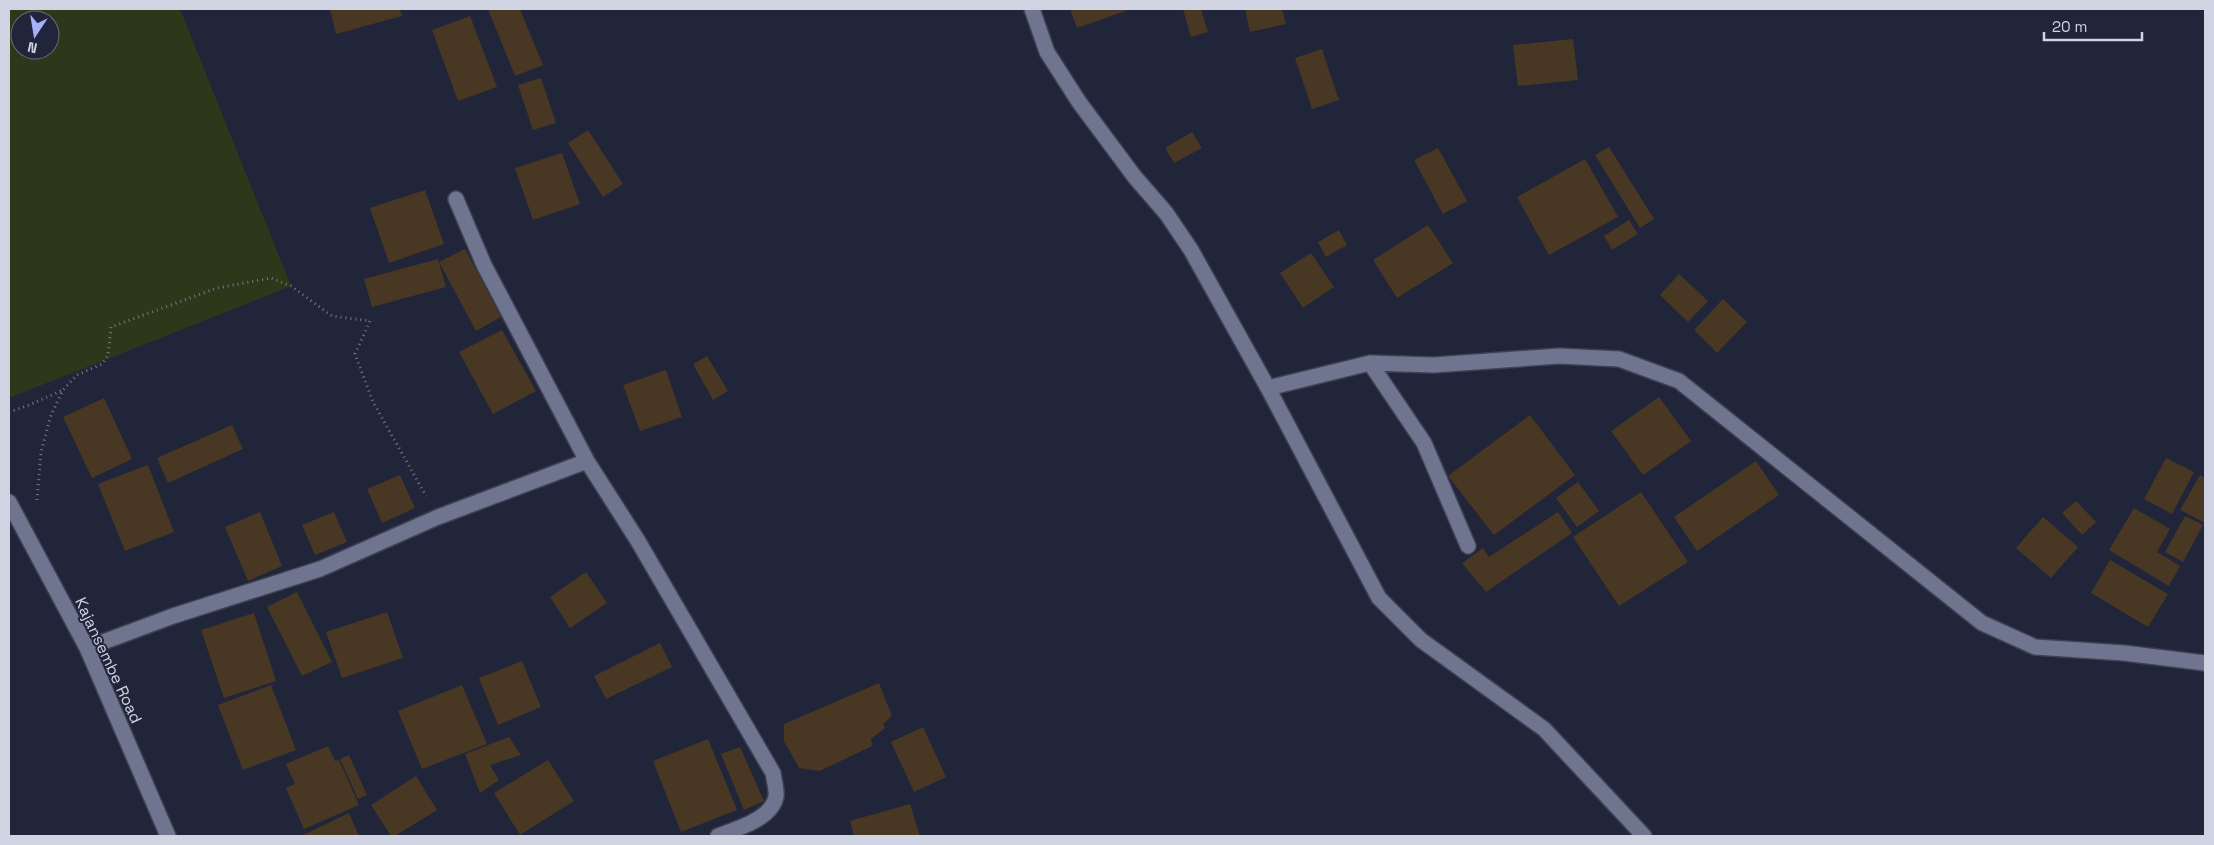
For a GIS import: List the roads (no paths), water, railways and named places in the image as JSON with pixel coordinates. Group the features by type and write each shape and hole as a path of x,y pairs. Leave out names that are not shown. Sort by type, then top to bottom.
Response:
{"street":[{"path":"1032,9 1047,52 1079,102 1134,176 1166,213 1190,250 1268,388 1379,598 1421,640 1544,729 1644,836"},
{"path":"456,199 484,265 587,461 638,541 773,773 776,796 770,810 741,827 718,836"},
{"path":"1268,388 1370,363 1434,365 1559,356 1619,358 1680,381 1982,623 2035,647 2124,653 2205,663"},
{"path":"1370,363 1424,443 1468,546"},
{"path":"87,648 174,616 320,569 438,516 587,461"},
{"name":"Kajansembe Road","path":"9,502 87,648 168,836"}]}
